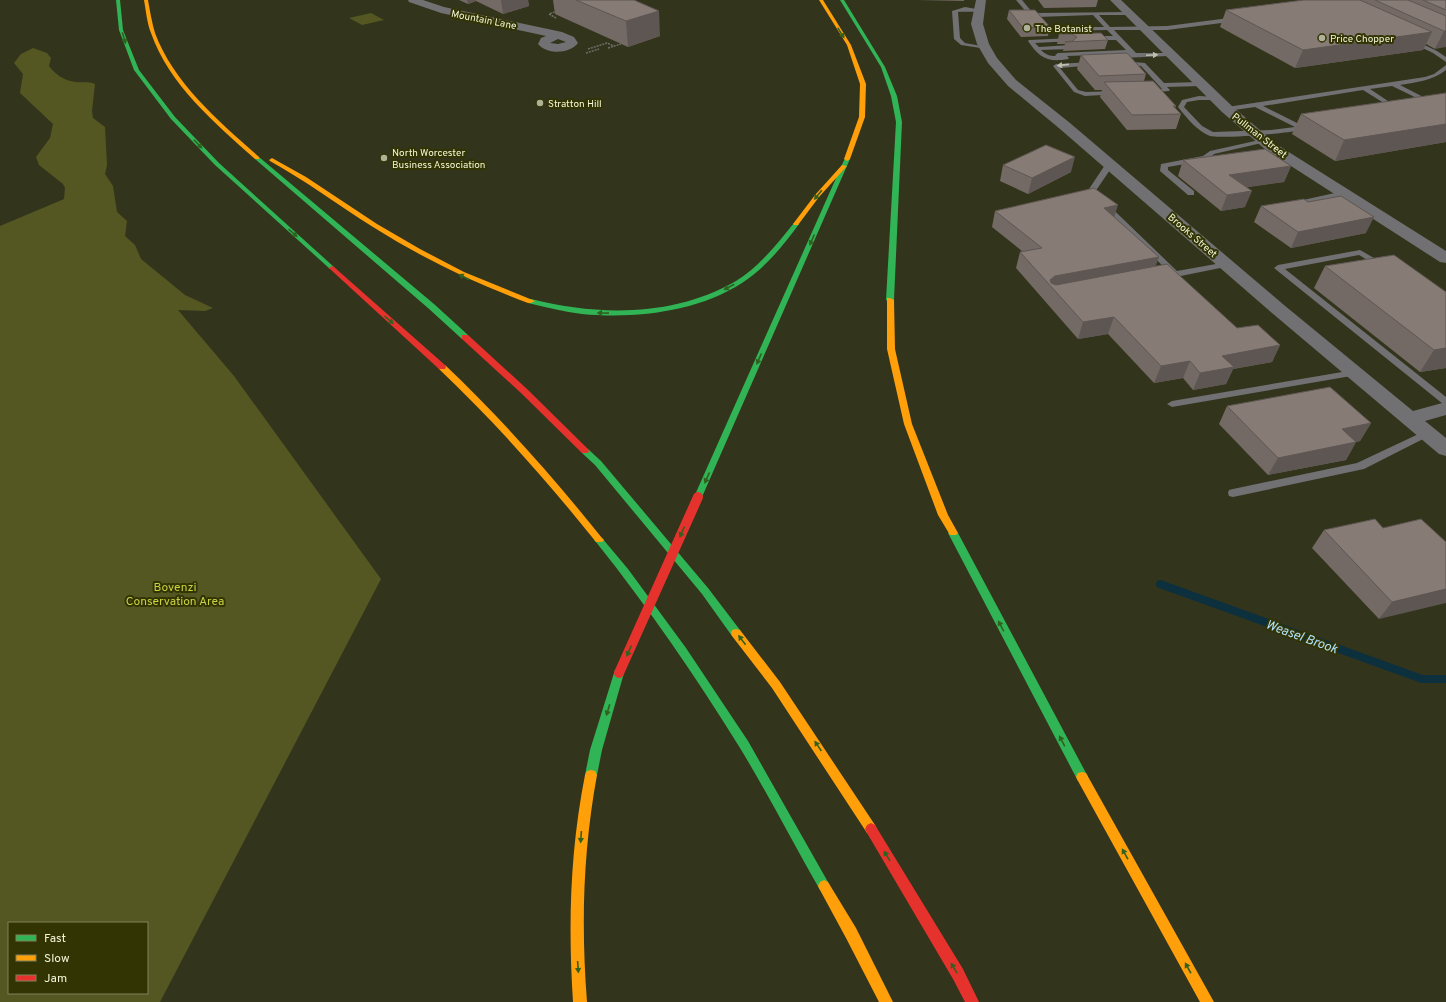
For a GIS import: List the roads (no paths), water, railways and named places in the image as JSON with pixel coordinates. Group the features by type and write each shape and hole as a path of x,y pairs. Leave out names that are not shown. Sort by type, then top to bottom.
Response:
{"highway":[{"path":"118,0 121,30 126,47 137,70 173,118 217,164 458,382 549,478 624,572 682,651 744,745 852,933 886,1002"},
{"path":"146,0 153,32 169,64 203,107 242,146 431,306 524,391 598,463 705,591 776,685 860,811 958,974 972,1002"},
{"path":"580,1002 576,951 578,877 583,812 596,750 619,673 844,166 862,117 863,84 849,45 821,0"},
{"path":"842,0 883,67 894,96 900,122 890,282 891,349 908,424 943,515 1069,754 1207,1002"},
{"path":"242,146 293,170 383,230 463,276 487,288 515,297 563,309 599,313 630,313 672,307 705,298 737,282 754,270 773,253 817,195 844,166"}],"street":[{"name":"Mountain Lane","path":"413,0 441,10 557,35"},
{"name":"Pullman Street","path":"1115,0 1200,84 1259,137 1446,258"},
{"name":"Brooks Street","path":"980,5 977,24 985,48 992,60 1012,83 1110,164 1354,373 1446,449"},
{"path":"1410,419 1446,408"}],"lane":[{"path":"1019,0 1030,12 1037,15 1128,13"},
{"path":"980,5 955,11 957,39 963,44 985,48"},
{"path":"1095,14 1129,50"},
{"path":"1059,29 1107,27 1167,28 1246,18"},
{"path":"1088,38 1117,38"},
{"path":"1080,39 1031,41 1039,52 1053,59 1129,50"},
{"path":"1407,39 1434,52 1446,60"},
{"path":"1116,46 1129,50 1169,54"},
{"path":"1039,52 1076,47"},
{"path":"1113,63 1143,64 1167,90 1140,92"},
{"path":"1099,64 1056,66 1076,91 1085,94 1124,93"},
{"path":"1227,109 1426,79 1436,75 1446,67"},
{"path":"1162,85 1200,84"},
{"path":"1393,84 1430,102"},
{"path":"1364,88 1389,104 1396,111 1394,114 1386,115"},
{"path":"1215,98 1199,98 1184,101 1181,107 1200,128 1212,134 1259,137"},
{"path":"1256,105 1291,121 1302,128"},
{"path":"1192,193 1164,171 1164,166 1205,158 1212,152 1271,132 1317,125"},
{"path":"1110,164 1091,192 1176,274"},
{"path":"1286,206 1344,193"},
{"path":"1393,272 1360,252 1278,268 1446,402"},
{"path":"1152,278 1227,264"},
{"path":"1172,404 1354,373"},
{"path":"1233,493 1360,466 1427,433"}],"waterway":[{"name":"Weasel Brook","path":"1160,584 1422,679 1446,679"}],"place":[{"name":"The Botanist","path":"1027,28"},
{"name":"Price Chopper","path":"1322,38"},
{"name":"Stratton Hill","path":"540,103"},
{"name":"North Worcester Business Association","path":"384,158"}],"park label":[{"name":"Bovenzi Conservation Area","path":"175,594"}]}
